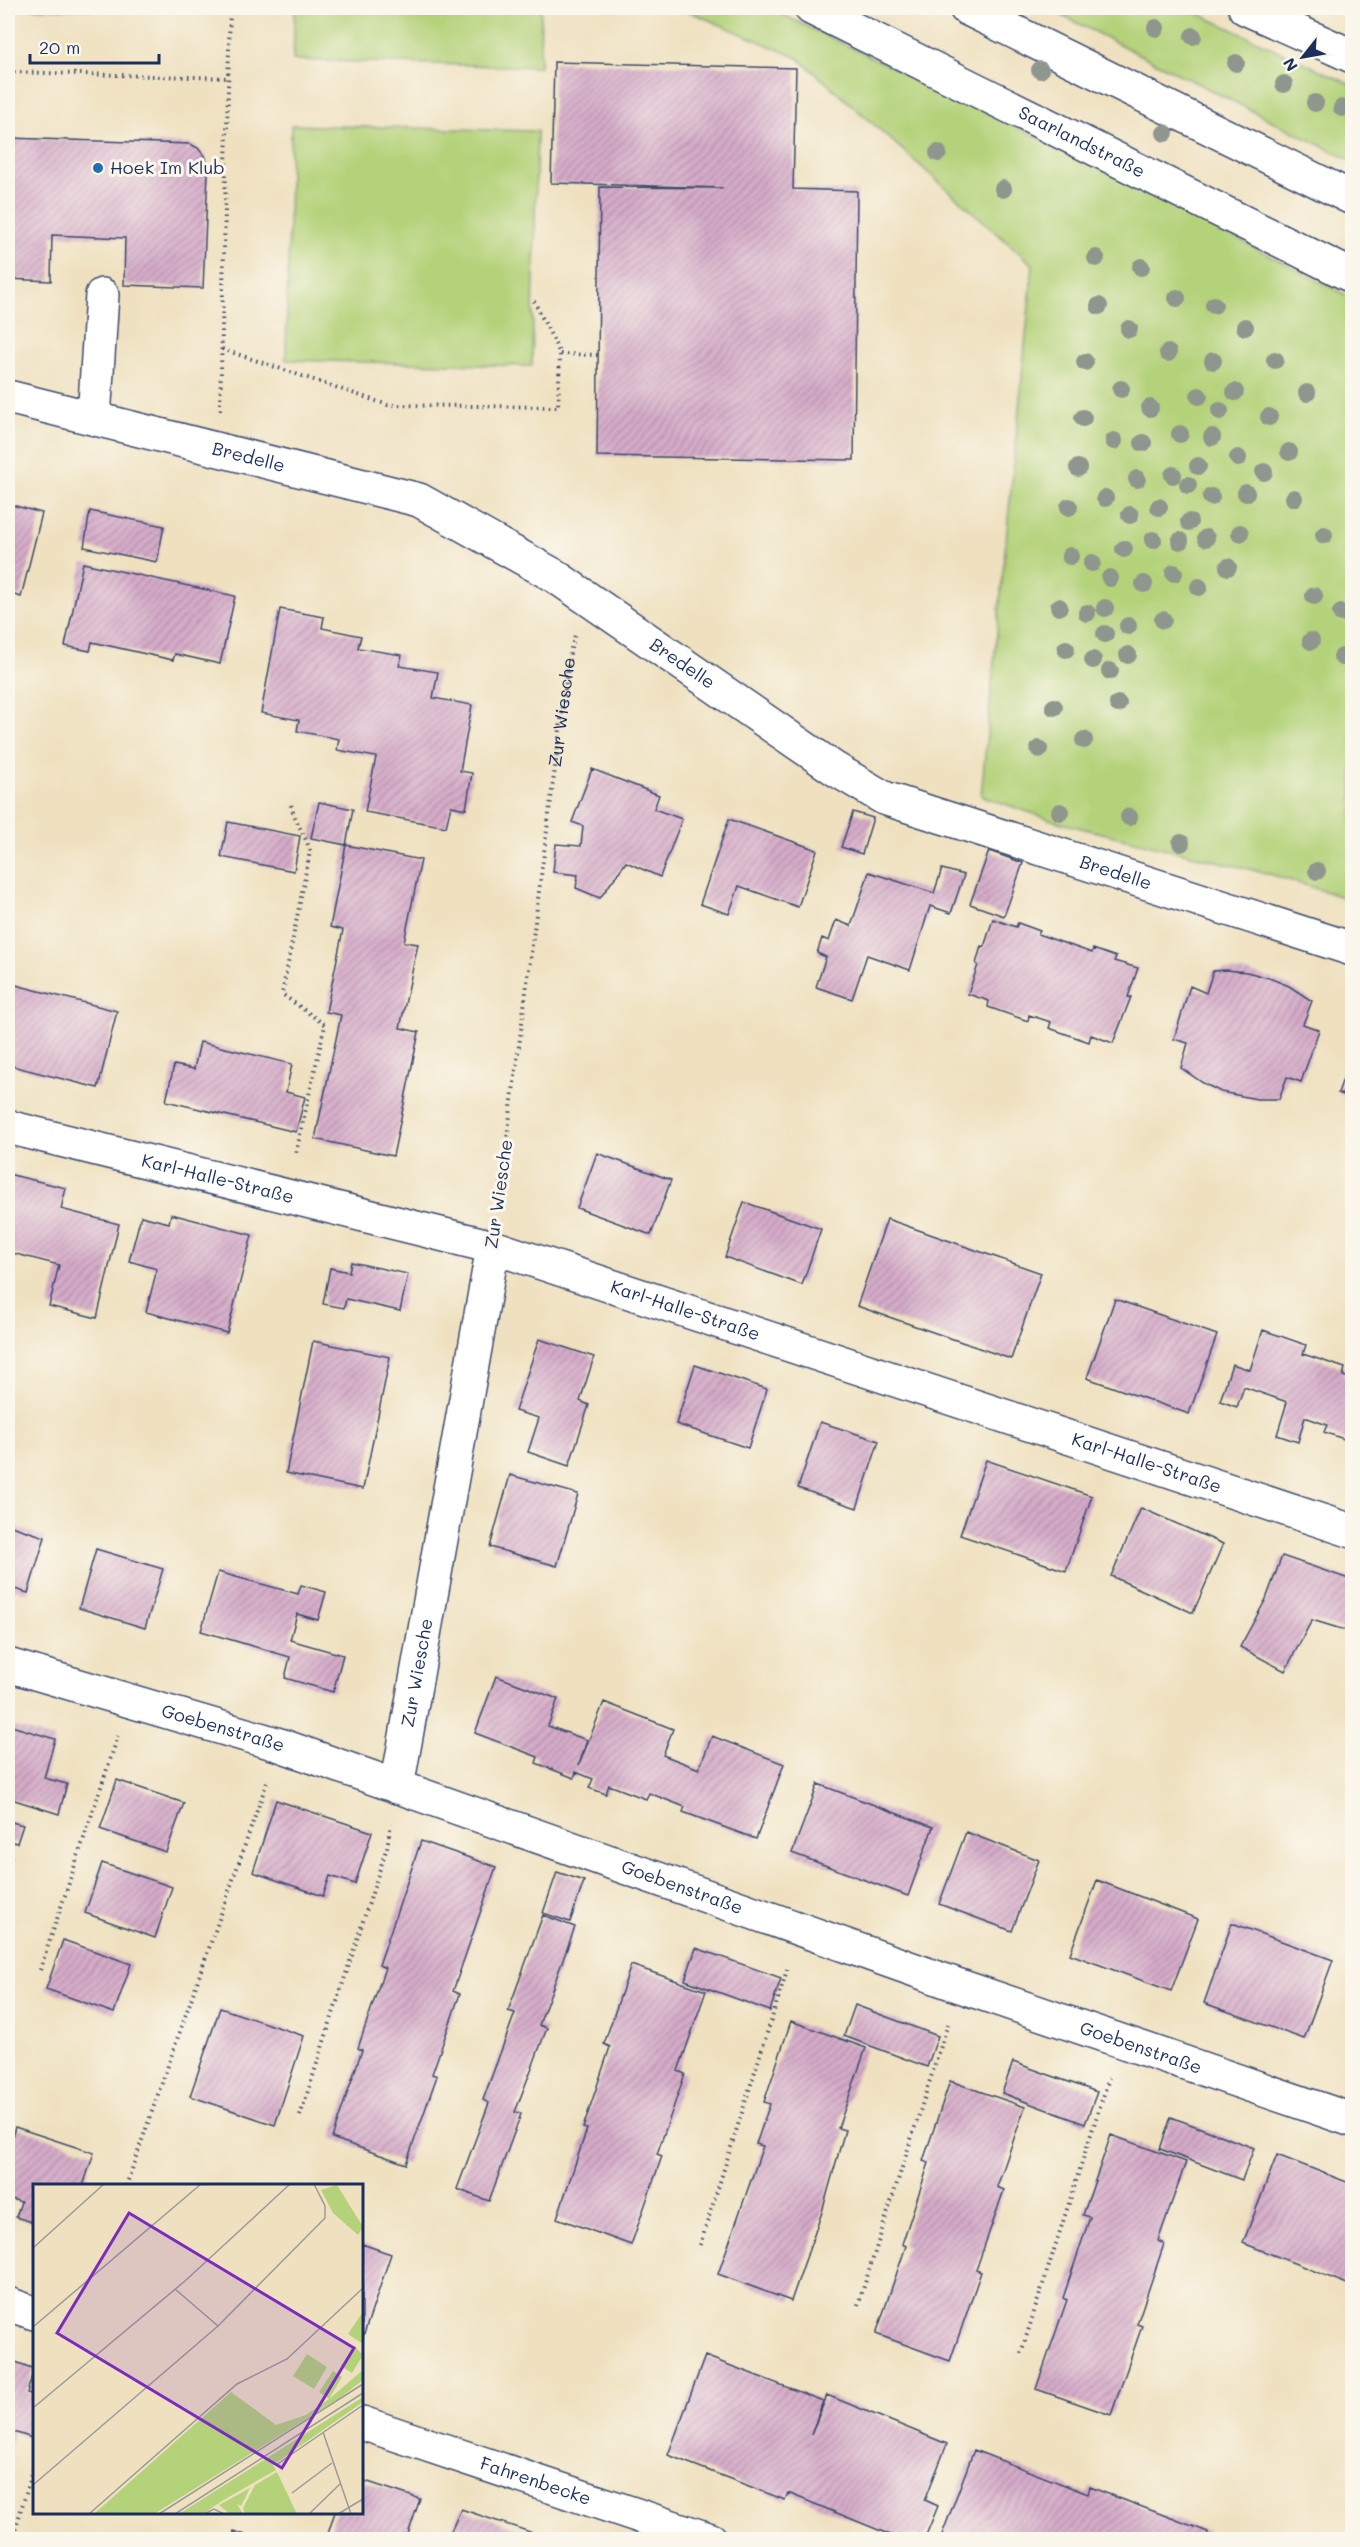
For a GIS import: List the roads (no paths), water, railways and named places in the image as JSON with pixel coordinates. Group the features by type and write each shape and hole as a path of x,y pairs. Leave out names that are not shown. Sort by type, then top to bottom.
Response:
{"main road":[{"name":"Saarlandstraße","path":"811,8 1353,276"},
{"path":"966,8 1353,198"},
{"path":"1245,8 1353,56"},
{"path":"94,418 102,295"},
{"name":"Bredelle","path":"8,396 419,500 555,576 835,769 884,798 1353,949"},
{"name":"Karl-Halle-Straße","path":"8,1127 493,1247 1353,1531"},
{"name":"Zur Wiesche","path":"397,1787 493,1247"},
{"name":"Goebenstraße","path":"8,1665 280,1745 960,1986 1353,2120"},
{"path":"8,2304 33,2313"},
{"name":"Fahrenbecke","path":"363,2423 711,2540"}],"place":[{"name":"Hoek Im Klub","path":"98,168"}]}
